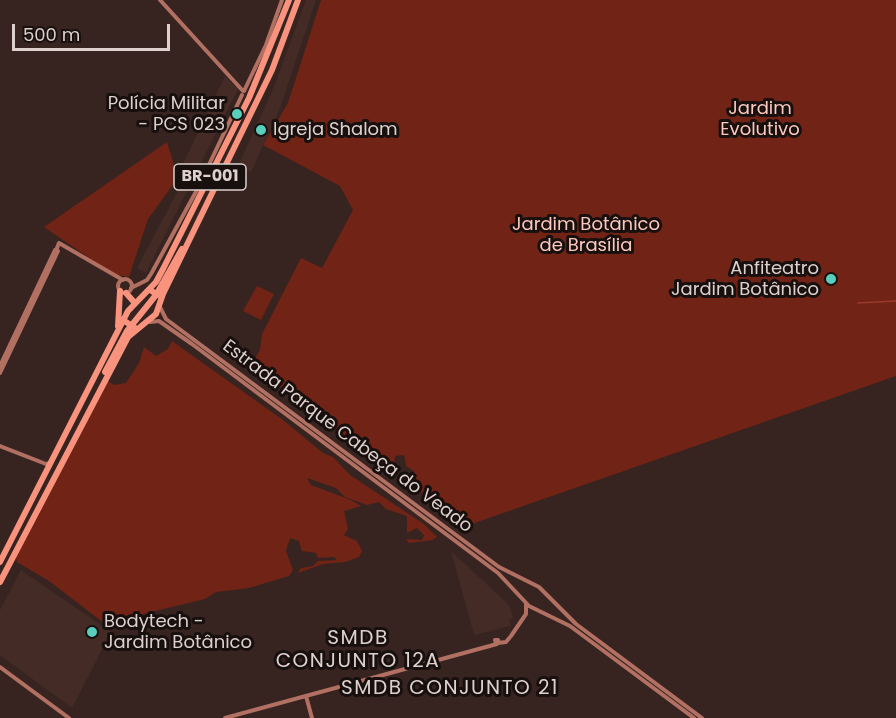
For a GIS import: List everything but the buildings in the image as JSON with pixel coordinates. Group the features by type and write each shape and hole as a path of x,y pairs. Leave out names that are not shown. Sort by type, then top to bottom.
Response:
{"highway":[{"name":"BR-001","path":"0,582 128,337 142,295 160,276 248,102 244,92 289,0"},
{"name":"BR-001","path":"0,562 115,338 131,324 150,322 272,70 298,0"},
{"path":"286,8 295,12"},
{"path":"272,70 280,74"},
{"path":"131,324 156,295 198,223"},
{"path":"84,400 122,334 167,269 185,226"},
{"path":"115,338 125,289 142,295 158,295 160,303"},
{"name":"BR-001","path":"94,401 110,362 131,324"}],"main road":[{"path":"125,289 140,284 151,274 244,92 160,0"},
{"path":"268,46 282,0"},
{"path":"58,248 67,248 98,263 125,289"},
{"path":"0,366 58,248"},
{"path":"0,373 58,248"},
{"path":"113,275 140,284"},
{"path":"123,280 125,289"},
{"path":"125,289 130,282"},
{"name":"Estrada Parque Cabeça do Veado","path":"160,303 166,319 494,569 535,610"},
{"name":"Estrada Parque Cabeça do Veado","path":"150,322 163,323 506,572 539,587 553,601"},
{"path":"0,446 49,465"},
{"path":"521,595 522,587 528,583"},
{"path":"546,613 552,610 553,601"},
{"path":"553,601 576,624 702,718"},
{"path":"225,718 488,646 512,636 525,614 526,602"},
{"path":"525,614 535,610 546,613 570,626 694,718"},
{"path":"0,667 69,718"},
{"path":"306,696 312,718"}],"shaded area":[{"path":"306,0 316,0 279,111 251,172 238,166 274,87"},
{"path":"225,76 238,89 146,273 137,268 181,185 179,172"},
{"path":"451,551 509,605 513,618 509,620 511,626 474,635"},
{"path":"21,570 111,632 72,708 0,655 0,610"}],"green space":[{"name":"Jardim Botânico de Brasília","path":"321,0 896,0 896,376 466,526 417,489 414,471 406,466 404,455 395,456 394,473 251,365 260,350 262,334 301,258 322,268 353,210 340,186 263,145 288,103"},
{"path":"167,142 178,178 148,219 129,277 113,274 44,227"},
{"path":"257,286 274,294 261,320 243,311"},
{"path":"172,341 283,420 323,453 333,457 350,475 424,524 437,537 432,540 409,543 406,539 422,540 424,535 417,528 407,533 407,516 386,509 379,502 367,505 345,497 336,488 307,478 311,485 361,506 344,511 348,529 344,535 357,541 362,551 359,557 345,562 323,564 298,573 301,568 313,566 318,561 337,560 334,557 318,558 316,553 302,551 299,541 290,538 286,551 293,570 289,576 249,588 216,592 205,599 147,613 127,620 113,630 49,581 17,562 16,557 106,380 114,385 126,383 139,363 144,347 156,356 168,349"}],"waterway":[{"path":"858,303 896,301"}],"place":[{"name":"Polícia Militar - PCS 023","path":"237,114"},
{"name":"Igreja Shalom","path":"261,130"},
{"name":"Anfiteatro Jardim Botânico","path":"831,279"},
{"name":"Bodytech - Jardim Botânico","path":"92,632"}],"district":[{"name":"SMDB CONJUNTO 12A","path":"358,650"},
{"name":"SMDB CONJUNTO 21","path":"450,689"}],"park label":[{"name":"Jardim Evolutivo","path":"760,119"}]}
